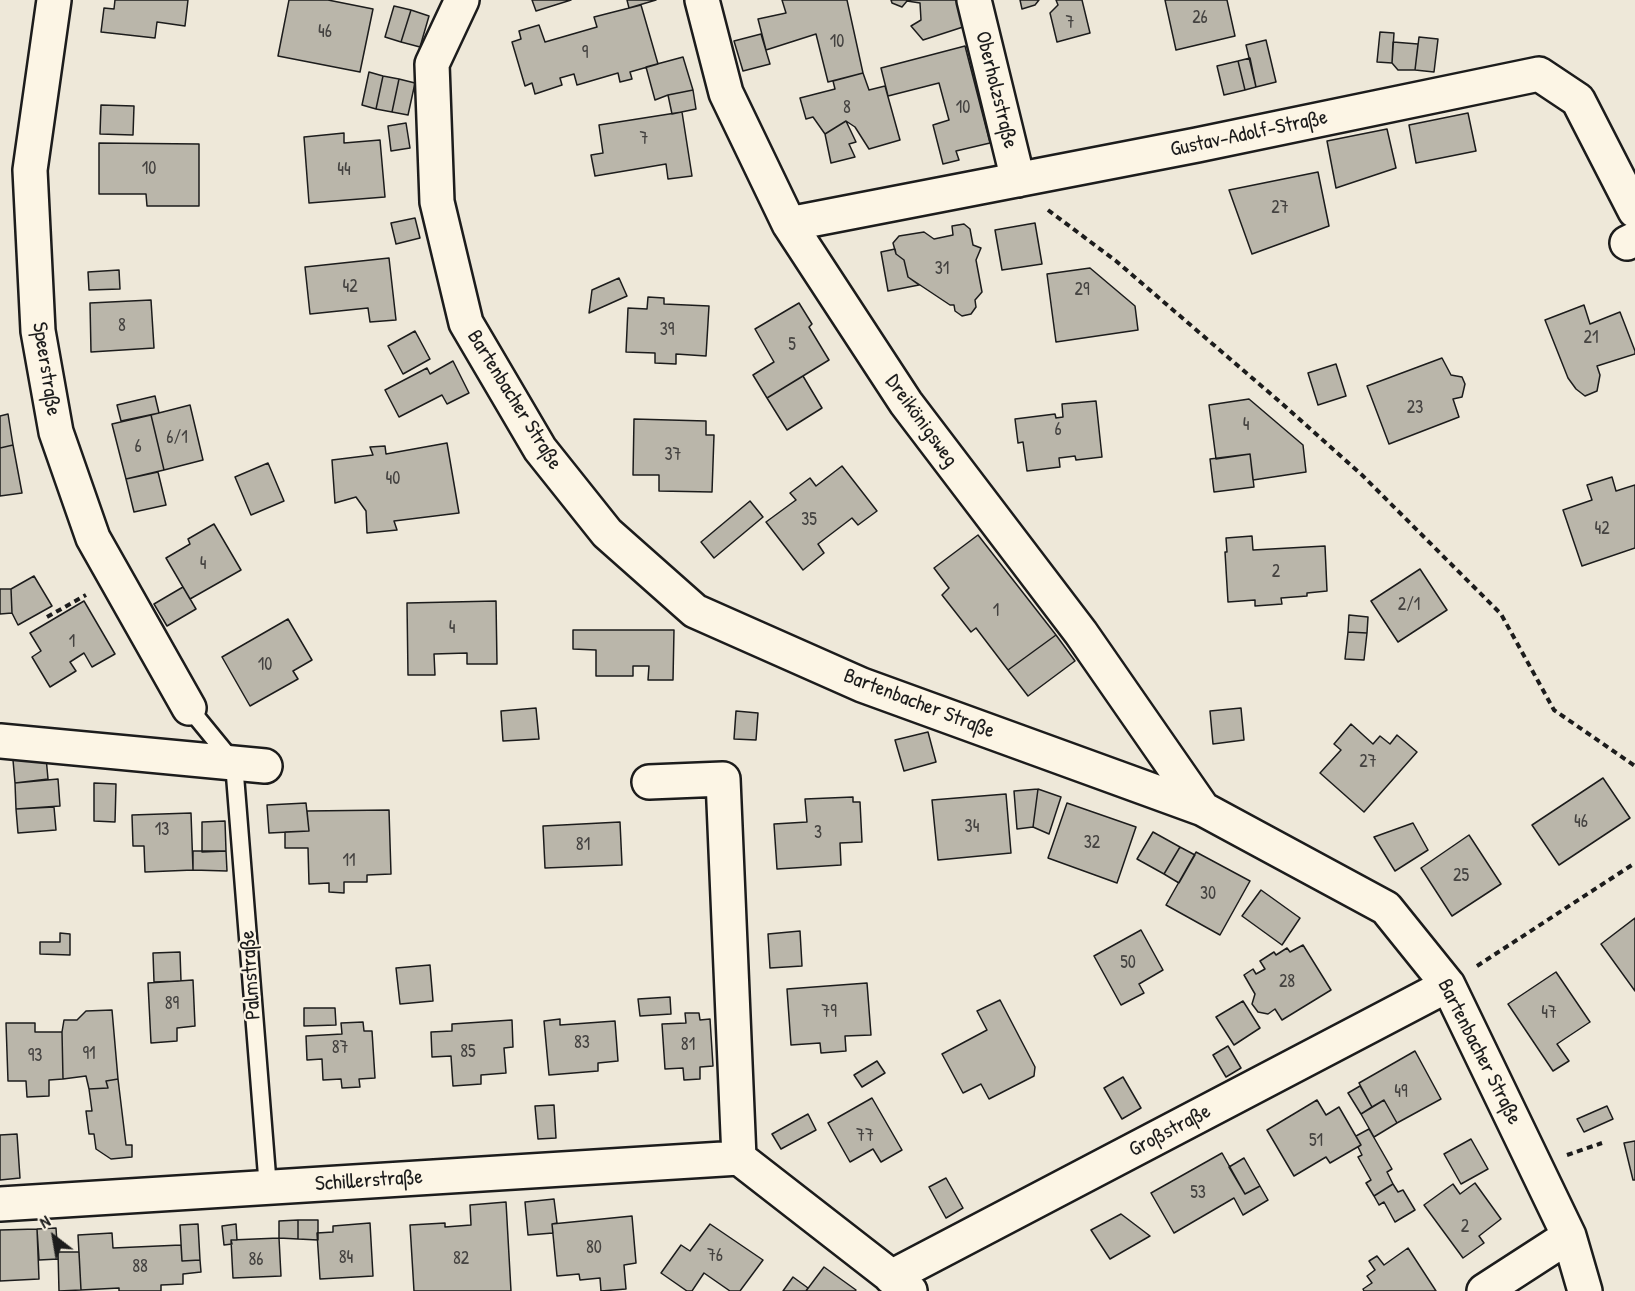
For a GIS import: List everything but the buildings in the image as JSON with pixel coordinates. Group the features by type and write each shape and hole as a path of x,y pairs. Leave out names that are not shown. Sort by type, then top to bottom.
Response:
{"street":[{"name":"Speerstraße","path":"54,0 30,170 38,331 57,437 93,538 189,708"},
{"name":"Bartenbacher Straße","path":"462,0 432,64 437,202 466,323 540,449 607,533 695,611 862,685 1203,808 1386,908 1448,985 1569,1236 1586,1291"},
{"name":"Dreikönigsweg","path":"702,0 726,93 789,224 906,403 1081,633 1203,808"},
{"name":"Oberholzstraße","path":"975,0 1018,180"},
{"name":"Gustav-Adolf-Straße","path":"789,224 1197,145 1539,74 1578,100 1635,211"},
{"path":"0,741 250,764"},
{"path":"649,782 723,779 739,1158 901,1284"},
{"name":"Großstraße","path":"901,1284 1448,985"},
{"name":"Schillerstraße","path":"0,1204 739,1158"},
{"path":"1484,1291 1569,1236"}],"lane":[{"path":"189,708 250,764"},
{"name":"Palmstraße","path":"250,764 268,1188"}],"path":[{"path":"1018,180 1048,210 1116,261 1280,401 1362,475 1501,614 1554,710 1635,766"},
{"path":"47,616 116,578"},
{"path":"1448,985 1635,864"}]}
